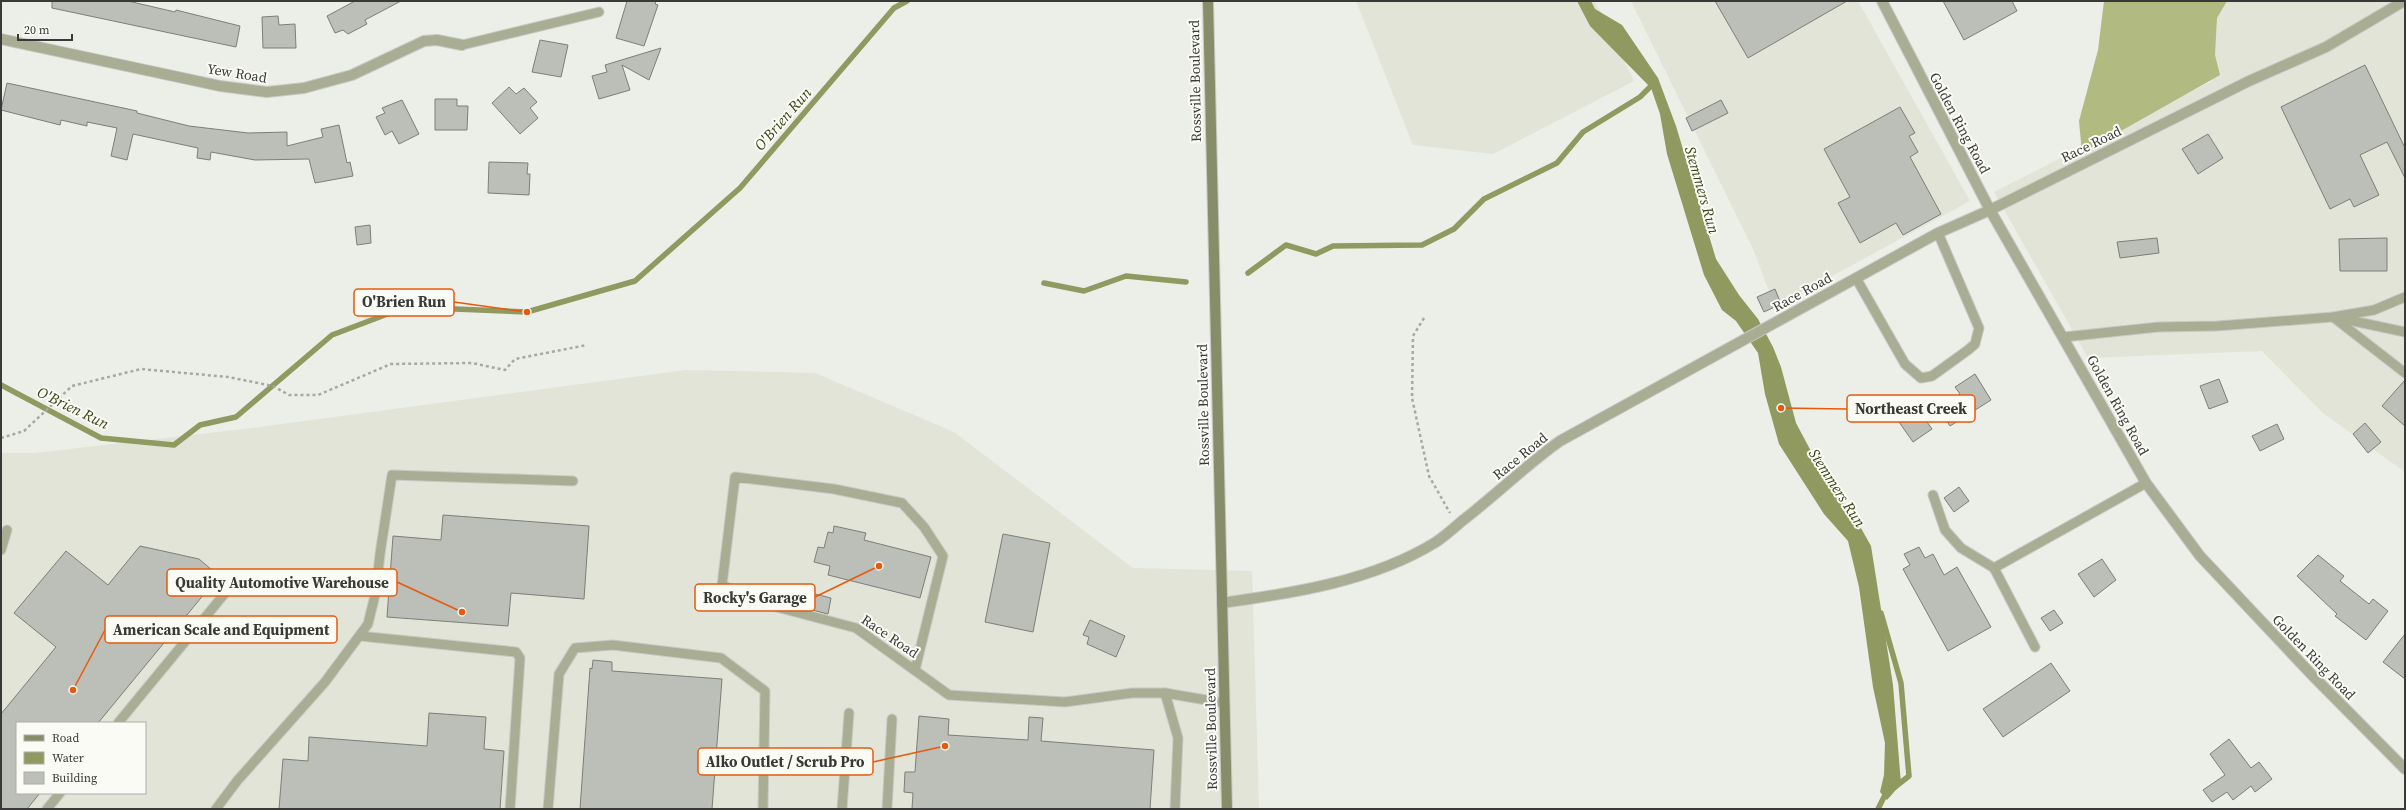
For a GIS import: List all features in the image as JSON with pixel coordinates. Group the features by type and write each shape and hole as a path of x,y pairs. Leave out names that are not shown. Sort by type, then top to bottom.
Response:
{"main road":[{"name":"Rossville Boulevard","path":"1208,1 1227,809"}],"street":[{"name":"Golden Ring Road","path":"1882,1 1990,210 2146,482 2200,556 2312,675 2405,769"},
{"name":"Race Road","path":"1222,603 1307,588 1359,574 1407,558 1437,541 1458,525 1534,460 1560,441 1938,233 1990,210 2249,81 2326,48 2404,1"},
{"name":"Yew Road","path":"1,39 220,86 267,92 304,88 352,75 424,40 443,40 462,45"}],"lane":[{"path":"462,45 599,12"},
{"path":"1856,278 1905,364 1921,378 1932,376 1974,344 1979,328 1938,233"},
{"path":"2064,337 2158,327 2218,326 2333,317 2374,310 2405,296"},
{"path":"2333,317 2405,332"},
{"path":"2333,317 2405,373"},
{"path":"216,809 237,781 325,682 360,636 372,613 392,475 573,481"},
{"name":"Race Road","path":"915,670 943,556 924,527 902,503 834,489 736,477 722,585 762,604 856,628 949,695 1065,702 1132,692 1165,693 1224,703"},
{"path":"1994,568 2146,482"},
{"path":"1933,495 1945,530 1961,548 1994,568 2035,647"},
{"path":"1,550 7,530"},
{"path":"119,722 226,592"},
{"path":"360,636 516,652 520,658 510,809"},
{"path":"548,809 559,674 575,648 613,645 721,658 765,691 763,809"},
{"path":"1165,693 1178,738 1175,809"},
{"path":"842,809 849,713"},
{"path":"887,809 892,719"},
{"path":"47,809 59,794"}],"path":[{"path":"1424,318 1413,336 1412,398 1429,476 1458,525"},
{"path":"1,438 24,431 72,386 141,369 228,377 273,386 289,395 318,395 391,364 472,363 505,370 515,359 587,345"}],"shaded area":[{"path":"1356,1 1595,1 1634,81 1493,154 1413,145"},
{"path":"1631,1 1858,1 1970,201 1775,307 1753,249"},
{"path":"2104,1 2227,1 2217,18 2215,55 2220,75 2082,153 2079,121 2098,50"},
{"path":"2165,1 2405,1 2405,472 2323,413 2262,351 2088,358 1994,192 2212,81"},
{"path":"686,370 815,373 954,432 1133,568 1252,571 1259,809 1,809 1,453 35,453 244,429"}],"water":[{"path":"1577,1 1591,1 1595,9 1622,25 1658,78 1676,126 1716,259 1739,295 1758,319 1773,347 1781,367 1796,423 1829,485 1857,521 1871,546 1893,685 1901,784 1887,800 1880,792 1884,775 1885,743 1873,687 1859,587 1848,541 1824,514 1779,444 1765,394 1758,353 1736,321 1722,310 1704,275 1667,154 1660,114 1651,88 1590,26"}],"building":[{"path":"52,1 128,1 175,12 176,10 240,26 236,47 52,8"},
{"path":"355,1 401,1 365,20 367,24 348,34 343,30 335,33 327,16"},
{"path":"627,1 656,1 655,4 658,5 644,46 616,38"},
{"path":"1715,1 1847,1 1748,58"},
{"path":"1943,1 2012,1 2017,11 1964,40"},
{"path":"278,16 279,25 295,24 296,48 263,48 262,17"},
{"path":"540,40 568,45 561,77 532,72"},
{"path":"661,48 649,80 622,65 630,90 599,99 592,76 607,72 605,65"},
{"path":"2365,65 2405,148 2405,178 2387,142 2360,155 2379,195 2354,207 2350,199 2330,209 2281,107"},
{"path":"7,83 137,111 137,113 189,126 248,133 287,132 287,146 323,137 321,129 339,125 347,163 350,162 353,176 315,183 309,159 255,160 211,152 210,160 197,158 198,148 133,134 127,160 111,156 117,128 87,122 87,126 61,120 60,125 1,110"},
{"path":"509,87 516,94 524,88 537,102 530,108 538,118 520,134 492,103"},
{"path":"435,99 457,99 457,106 468,106 467,130 435,130"},
{"path":"402,100 419,134 399,144 392,131 385,135 376,117 385,113 382,108"},
{"path":"1721,100 1728,113 1692,131 1686,118"},
{"path":"1900,107 1915,133 1909,136 1918,152 1910,157 1941,214 1903,235 1896,223 1860,243 1838,203 1850,197 1824,149"},
{"path":"2208,134 2223,158 2198,174 2182,149"},
{"path":"489,162 528,163 527,174 530,174 529,195 488,193"},
{"path":"370,225 371,243 357,245 355,227"},
{"path":"2157,238 2159,253 2120,258 2117,242"},
{"path":"2387,238 2387,271 2340,271 2339,239"},
{"path":"1775,289 1781,304 1764,312 1757,297"},
{"path":"1975,374 1991,400 1950,426 1940,411 1960,394 1955,387"},
{"path":"2219,379 2228,402 2209,409 2200,386"},
{"path":"2405,380 2405,426 2382,406"},
{"path":"1918,409 1932,429 1913,442 1899,422"},
{"path":"2365,423 2381,442 2368,453 2353,434"},
{"path":"2277,424 2284,439 2260,451 2252,436"},
{"path":"1959,487 1969,501 1954,512 1944,498"},
{"path":"443,515 589,526 584,599 511,593 508,626 387,617 393,536 441,540"},
{"path":"834,526 866,533 864,540 931,557 920,598 828,575 830,566 814,562 818,547 824,548 828,532 833,533"},
{"path":"1003,534 1050,543 1033,632 985,622"},
{"path":"140,546 199,559 219,576 99,722 16,722 16,794 39,794 27,809 1,809 1,714 56,647 14,613 66,551 108,585"},
{"path":"1919,547 1925,558 1933,554 1944,575 1957,567 1991,627 1948,651 1903,569 1910,565 1904,554"},
{"path":"2318,555 2344,576 2340,581 2369,604 2373,599 2388,611 2366,640 2335,616 2337,614 2297,576"},
{"path":"2102,559 2116,580 2094,597 2078,574"},
{"path":"787,587 831,598 828,614 784,603"},
{"path":"2054,610 2063,623 2050,631 2041,618"},
{"path":"1090,620 1125,636 1116,657 1087,644 1089,637 1083,635"},
{"path":"2405,634 2405,679 2383,662"},
{"path":"593,660 612,662 612,671 722,679 712,809 580,809 590,668 592,669"},
{"path":"2051,663 2070,691 2003,737 1983,709"},
{"path":"429,713 486,717 484,749 504,751 500,809 279,809 283,759 308,761 309,737 427,746"},
{"path":"919,716 949,719 948,735 1028,740 1029,717 1043,718 1041,741 1154,750 1150,809 912,809 913,793 904,792 905,772 915,772"},
{"path":"2229,739 2251,768 2259,762 2272,779 2255,792 2251,786 2233,800 2227,792 2212,802 2203,790 2225,775 2210,754"}],"waterway":[{"name":"O'Brien Run","path":"1,385 101,438 174,445 200,425 236,417 332,335 406,307 527,312 635,281 740,188 894,8 907,1"},
{"path":"1248,273 1286,245 1316,254 1333,246 1422,245 1454,229 1484,199 1557,163 1583,132 1640,97 1655,82"},
{"path":"1044,283 1084,291 1126,276 1186,282"},
{"name":"Stemmers Run","path":"1881,613 1901,683 1909,776 1895,787"},
{"name":"Stemmers Run","path":"1878,809 1884,797 1889,793"}],"place":[{"name":"O'Brien Run","path":"527,312"},
{"name":"Northeast Creek","path":"1781,408"},
{"name":"Rocky's Garage","path":"879,566"},
{"name":"Quality Automotive Warehouse","path":"462,612"},
{"name":"American Scale and Equipment","path":"73,690"},
{"name":"Alko Outlet / Scrub Pro","path":"945,746"}]}
